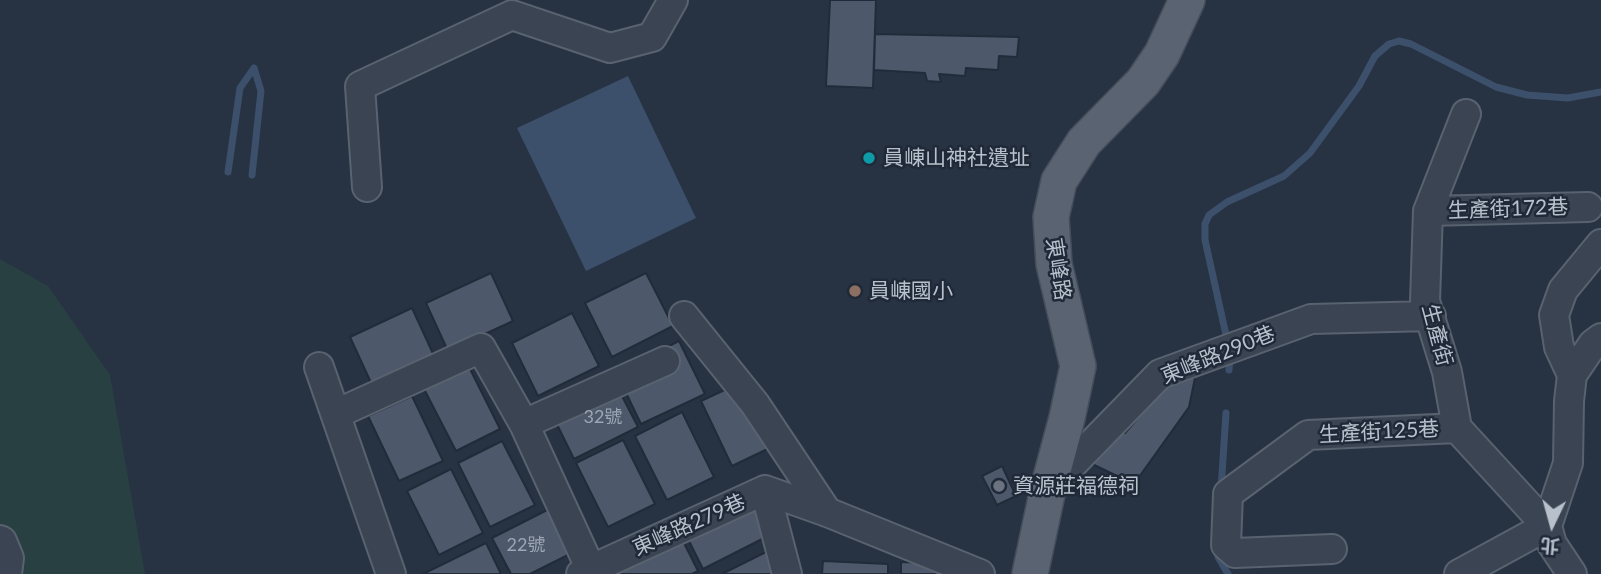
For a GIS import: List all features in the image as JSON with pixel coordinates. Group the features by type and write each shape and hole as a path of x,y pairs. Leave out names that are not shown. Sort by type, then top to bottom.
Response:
{"main road":[{"name":"東峰路","path":"1030,574 1078,366 1054,264 1051,217 1059,181 1084,142 1143,82 1162,54 1187,0"}],"street":[{"path":"368,187 360,86 512,15 610,48 652,37 673,0"},
{"name":"生產街","path":"1457,428 1447,372 1425,301 1428,211 1466,114"},
{"name":"生產街172巷","path":"1428,211 1588,207"},
{"path":"1459,574 1547,526 1568,463 1572,375 1559,346 1555,315 1563,290 1601,244"},
{"path":"684,316 755,404 827,512"},
{"name":"東峰路290巷","path":"1048,489 1160,374 1311,319 1431,316"},
{"path":"1572,375 1598,346"},
{"name":"東峰路279巷","path":"336,414 481,348 524,424 588,572 765,490 980,574"},
{"path":"524,424 665,361"},
{"path":"319,367 391,574"},
{"path":"1457,428 1547,526 1552,544 1572,574"},
{"name":"生產街125巷","path":"1332,549 1235,553 1226,545 1228,494 1308,435 1457,428"},
{"path":"765,490 787,574"},
{"path":"0,540 9,558 7,574"}],"green space":[{"path":"0,259 48,286 110,375 145,574 0,574"}],"water":[{"path":"628,76 696,218 586,271 517,128"}],"building":[{"path":"830,0 876,0 873,88 826,86"},
{"path":"875,34 1019,37 1017,57 999,56 998,70 966,68 965,76 939,74 941,82 927,81 925,73 874,70"},
{"path":"491,273 513,321 448,351 426,303"},
{"path":"646,273 673,326 612,357 585,303"},
{"path":"412,308 435,358 373,387 350,337"},
{"path":"572,313 599,366 538,396 512,343"},
{"path":"679,341 705,394 641,424 616,372"},
{"path":"468,365 500,429 456,451 423,387"},
{"path":"611,375 638,427 574,459 548,406"},
{"path":"1163,376 1195,378 1189,407 1134,484 1092,464 1109,426 1125,433 1144,411"},
{"path":"748,379 780,443 732,466 701,401"},
{"path":"412,396 443,461 399,481 368,416"},
{"path":"682,412 714,477 667,500 635,436"},
{"path":"623,440 655,504 608,527 576,463"},
{"path":"502,441 535,505 490,527 458,463"},
{"name":"資源莊福德祠","path":"1002,466 1016,496 997,505 982,476"},
{"path":"451,469 483,533 439,555 407,491"},
{"path":"745,489 768,536 703,569 679,521"},
{"path":"557,505 580,549 530,574 511,574 492,538"},
{"path":"674,523 698,571 692,574 618,574 609,556"},
{"path":"486,543 501,574 423,574"},
{"path":"774,548 787,574 722,574"},
{"path":"823,561 888,564 888,574 822,574"},
{"path":"901,562 969,564 969,574 901,574"}],"waterway":[{"path":"1228,344 1205,240 1205,224 1209,215 1227,202 1284,176 1310,153 1359,86 1375,56 1389,44 1399,41 1411,44 1496,87 1527,95 1568,98 1601,92"},
{"path":"228,172 240,88 254,68"},
{"path":"252,175 261,91 254,68"},
{"path":"1229,370 1230,355"},
{"path":"1221,489 1226,413"},
{"path":"1218,550 1218,557 1228,574"}],"place":[{"name":"員崠山神社遺址","path":"869,158"},
{"name":"員崠國小","path":"855,291"},
{"name":"資源莊福德祠","path":"999,486"}]}
